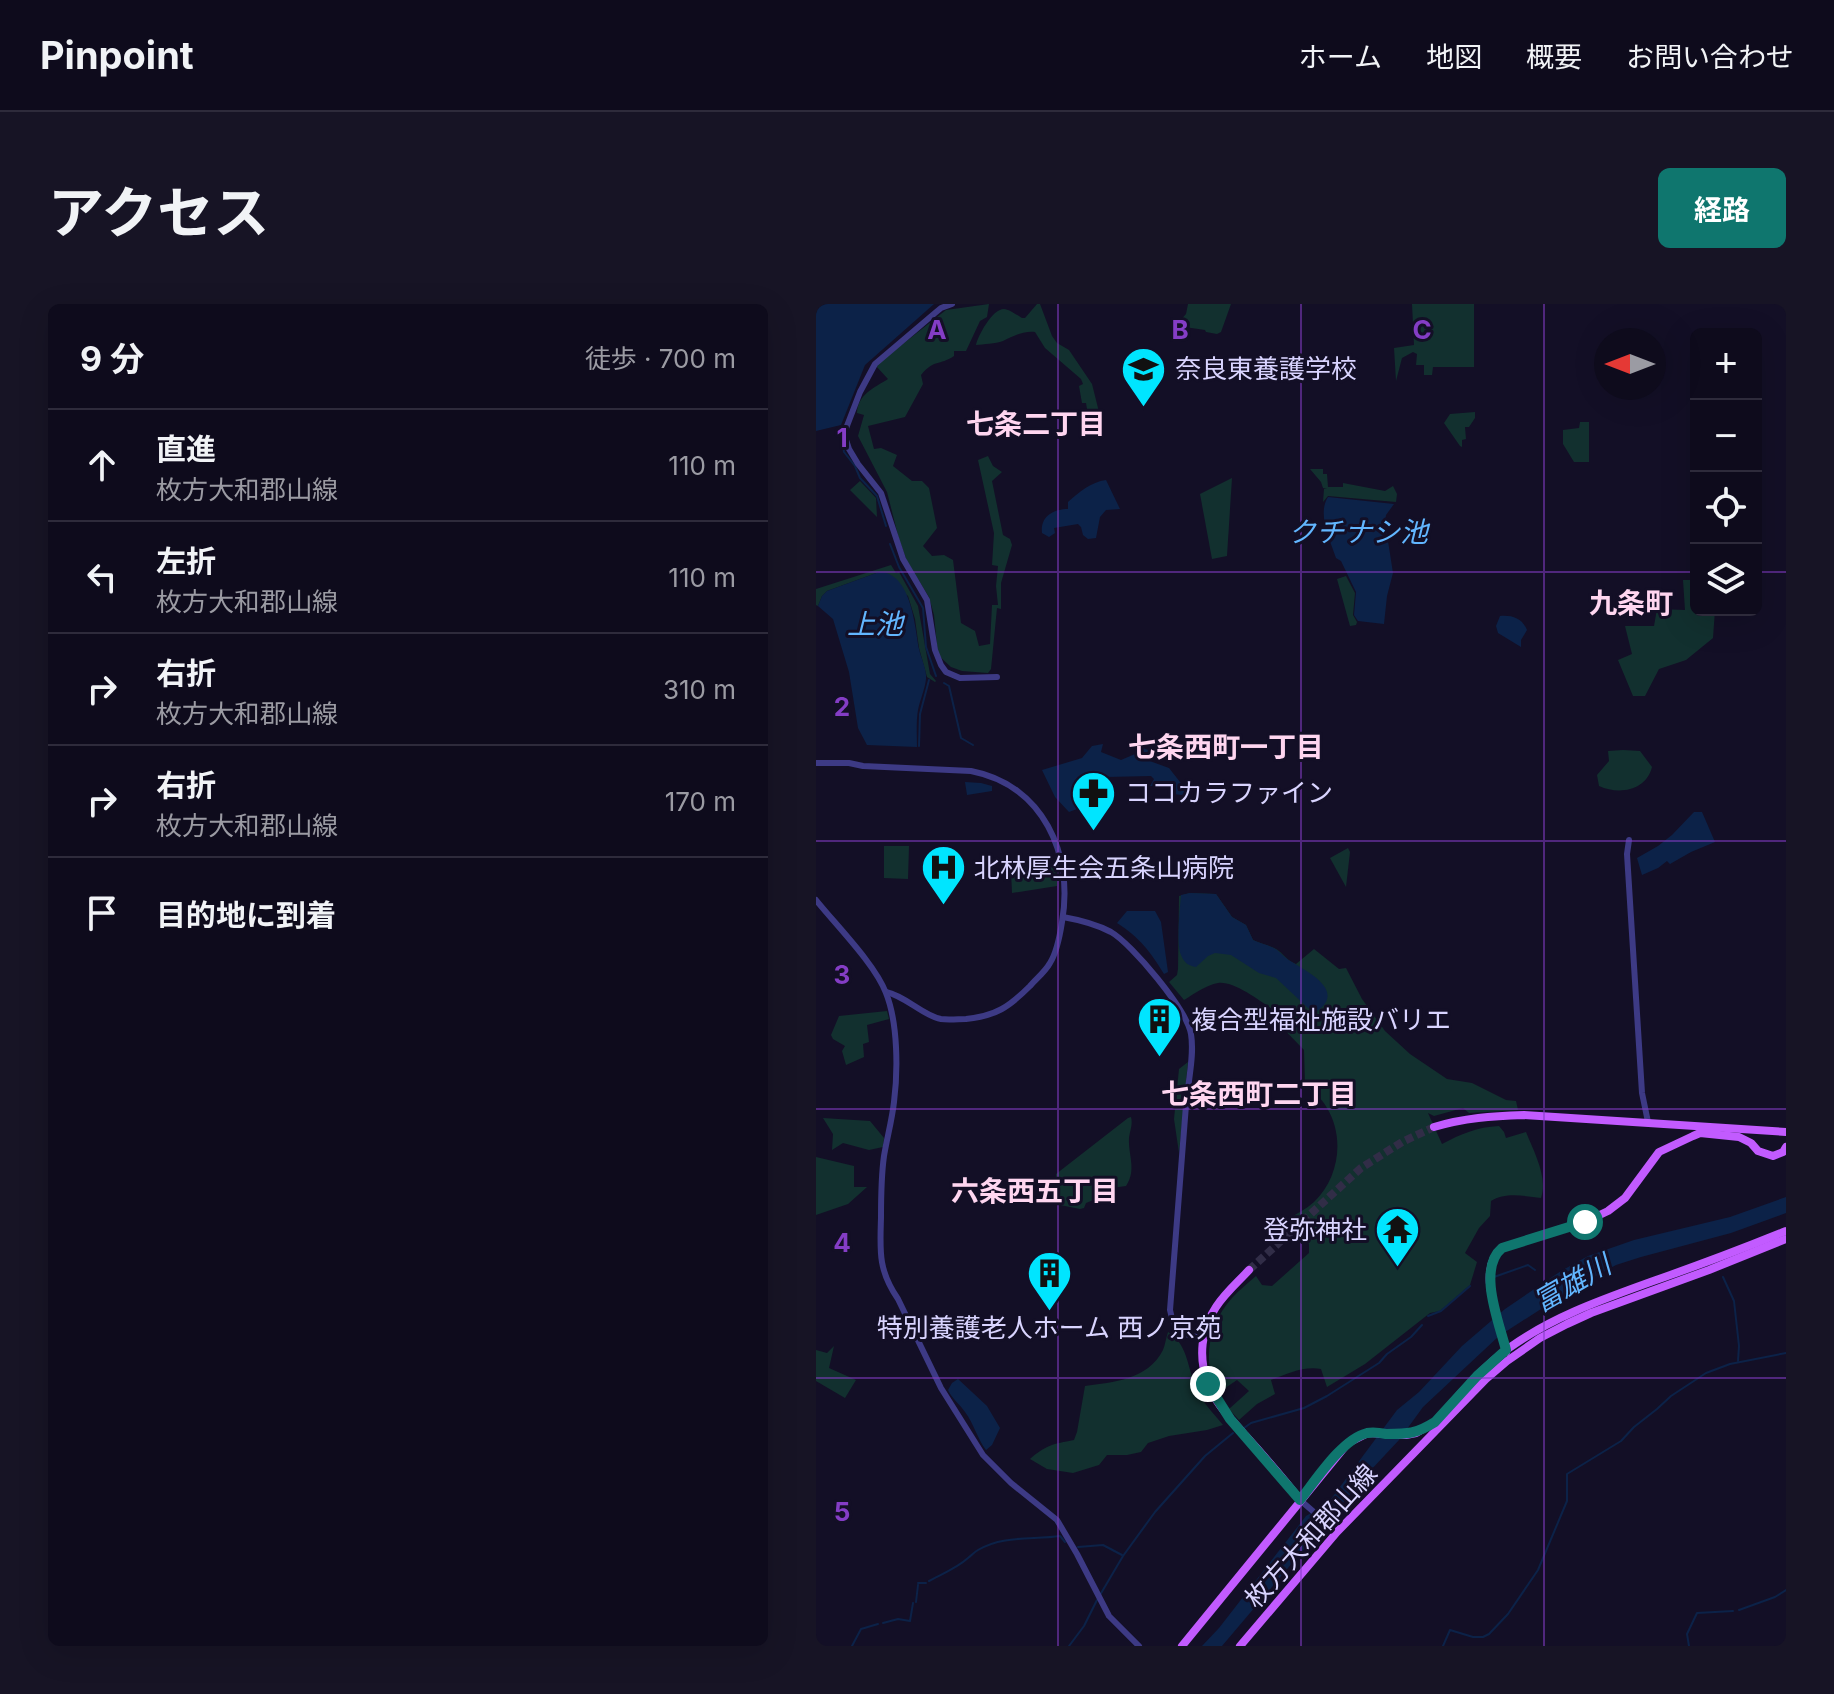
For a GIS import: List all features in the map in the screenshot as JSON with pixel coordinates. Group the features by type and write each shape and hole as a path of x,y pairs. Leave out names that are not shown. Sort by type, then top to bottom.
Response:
{"main road":[{"path":"1434,1127 1485,1116 1535,1116 1786,1132"},
{"path":"1507,1361 1489,1279 1495,1254 1502,1248 1585,1222 1608,1211 1625,1198 1659,1152 1700,1133 1739,1137 1773,1156 1783,1152 1786,1147"},
{"name":"枚方大和郡山線","path":"1182,1646 1348,1443 1368,1433 1416,1433 1435,1422 1506,1347 1562,1316 1786,1231"},
{"name":"枚方大和郡山線","path":"1240,1646 1335,1531 1507,1361 1540,1338 1591,1313 1786,1239"},
{"name":"枚方大和郡山線","path":"1249,1270 1226,1293 1207,1323 1203,1338 1204,1368 1215,1398 1230,1419 1302,1502"}],"street":[{"path":"952,304 941,308 875,364 845,431 846,440 858,464 881,493 903,559 927,600 933,642 941,665 946,672 960,678 997,677"},
{"path":"816,763 987,774 1016,789 1032,804 1046,822 1060,855 1066,895 1060,936 1051,963 1010,1005 998,1012 940,1019 886,992"},
{"path":"1629,840 1627,854 1641,1079 1648,1122"},
{"path":"816,900 877,976 891,1008 896,1080 881,1176 879,1254 891,1288 941,1388 983,1455 1011,1483 1057,1520 1109,1616 1139,1646"},
{"path":"1063,917 1096,925 1125,942 1178,1006 1191,1032 1188,1089"},
{"path":"1186,1105 1170,1310 1176,1328 1182,1333 1203,1338"},
{"path":"1302,1502 1335,1531"}],"green space":[{"path":"989,304 987,317 980,321 966,351 954,351 954,356 930,367 921,375 923,384 905,417 868,426 874,449 881,448 897,455 893,466 912,481 922,481 929,488 937,528 923,546 932,556 944,555 953,560 961,623 975,631 979,646 990,644 992,605 998,605 998,566 992,565 994,533 978,460 988,456 993,466 1002,472 992,481 1003,535 1010,539 1012,545 1001,583 1001,609 997,608 991,669 988,673 962,671 951,667 938,655 929,597 907,561 887,492 858,436 864,415 857,413 864,396 888,379 876,366 880,362 946,310"},
{"path":"1040,304 1052,336 1069,350 1092,384 1099,412 1089,429 1091,415 1088,415 1086,403 1082,403 1081,379 1045,348 1035,332 1022,333 997,343 976,345 986,324 999,310 1006,309 1025,318"},
{"path":"1188,304 1231,304 1221,332 1217,334 1178,326"},
{"path":"1412,304 1474,304 1474,367 1433,367 1432,375 1424,375 1424,365 1416,365 1417,354 1413,352 1402,358 1396,381 1394,348 1414,345"},
{"path":"1475,412 1469,427 1465,427 1466,439 1462,440 1462,447 1444,423 1450,414"},
{"path":"1580,422 1589,422 1589,462 1574,462 1563,444 1563,430 1579,428"},
{"path":"1310,469 1323,469 1323,474 1327,474 1328,487 1343,487 1343,483 1385,491 1393,486 1397,494 1396,502 1328,496 1323,502 1324,489 1327,489 1323,488"},
{"path":"1232,478 1227,556 1212,559 1200,494"},
{"path":"860,481 876,498 877,517 850,490"},
{"path":"891,565 896,573 899,572 918,606 930,674 935,682 927,677 908,596 879,572 827,591 816,605 816,589"},
{"path":"1346,576 1355,593 1353,615 1357,622 1350,626 1337,579"},
{"path":"1683,580 1690,580 1690,616 1715,616 1713,638 1686,660 1659,669 1645,696 1633,696 1618,660 1632,654 1625,626 1654,626 1657,609 1685,610"},
{"path":"1608,751 1640,751 1652,767 1649,775 1631,789 1615,790 1599,786 1597,775 1609,761"},
{"path":"884,846 909,846 908,879 884,878"},
{"path":"1348,848 1350,852 1346,887 1330,858"},
{"path":"1054,863 1057,886 1012,893 1011,870"},
{"path":"1190,893 1216,894 1232,917 1246,925 1253,940 1276,949 1293,963 1296,964 1314,949 1339,969 1346,968 1362,999 1385,1031 1410,1054 1447,1079 1472,1083 1506,1100 1516,1101 1518,1110 1469,1113 1463,1108 1434,1116 1428,1113 1442,1144 1469,1132 1491,1127 1499,1126 1506,1138 1526,1132 1543,1182 1541,1198 1509,1196 1491,1201 1490,1216 1465,1253 1477,1262 1470,1285 1440,1311 1430,1313 1365,1364 1327,1387 1321,1369 1314,1368 1271,1380 1275,1394 1257,1404 1239,1420 1229,1409 1249,1391 1237,1380 1218,1393 1210,1369 1213,1331 1224,1308 1256,1276 1262,1285 1272,1286 1309,1253 1309,1244 1287,1219 1314,1202 1329,1181 1337,1157 1336,1132 1327,1108 1305,1085 1304,1050 1273,1018 1275,1011 1248,993 1225,983 1214,984 1184,1000 1169,982 1177,975 1178,969 1179,896"},
{"path":"887,1011 889,1019 867,1025 869,1042 863,1044 864,1057 846,1065 842,1051 845,1046 831,1035 839,1016"},
{"path":"1188,1062 1179,1153 1174,1119 1179,1069"},
{"path":"1131,1117 1129,1144 1132,1168 1126,1186 1104,1189 1084,1208 1055,1204 1056,1174"},
{"path":"823,1118 870,1121 884,1138 883,1147 869,1150 843,1143 832,1150 833,1134"},
{"path":"816,1157 854,1166 854,1187 867,1187 848,1204 816,1215"},
{"path":"1168,1332 1184,1352 1199,1394 1223,1425 1169,1436 1148,1443 1141,1452 1107,1455 1099,1465 1073,1473 1047,1469 1030,1459 1050,1446 1074,1440 1085,1386 1139,1374 1163,1350"},
{"path":"834,1346 829,1368 856,1380 845,1398 816,1381 816,1350 827,1353"}],"water":[{"path":"816,304 934,304 865,365 841,425 816,431"},
{"path":"1106,480 1120,509 1106,510 1100,517 1096,538 1088,539 1078,524 1054,528 1055,533 1049,537 1042,533 1043,522 1049,515 1068,509 1068,502 1081,491"},
{"name":"クチナシ池","path":"1328,497 1394,504 1385,522 1393,573 1384,624 1358,621 1354,615 1356,592 1341,561 1336,558 1326,527 1324,511"},
{"name":"上池","path":"879,572 890,574 905,590 926,672 917,714 917,747 867,745 858,728 849,672 833,619 818,606 827,591"},
{"path":"1500,616 1516,618 1525,626 1527,630 1521,647 1498,633 1496,626"},
{"path":"1103,744 1101,752 1121,760 1135,754 1138,746 1148,750 1147,760 1169,768 1191,796 1173,794 1173,786 1150,786 1154,779 1151,776 1106,777 1097,785 1096,791 1100,796 1091,811 1085,806 1069,812 1055,797 1042,770 1082,758 1092,746"},
{"path":"965,782 992,786 992,791 967,795"},
{"path":"1694,812 1702,812 1715,842 1670,864 1667,861 1642,875 1637,858 1672,835"},
{"path":"1216,894 1232,917 1246,925 1253,940 1274,948 1321,983 1328,996 1325,1004 1317,1011 1308,1008 1276,978 1259,973 1231,955 1215,953 1196,967 1187,964 1180,950 1179,926 1181,895"},
{"path":"1127,911 1155,911 1161,922 1168,972 1164,974 1144,946 1117,923"},
{"name":"富雄川","path":"1786,1197 1786,1213 1731,1233 1616,1265 1499,1336 1423,1407 1399,1440 1222,1646 1202,1646 1306,1516 1328,1503 1397,1410 1505,1309 1588,1256 1634,1240 1730,1217"},
{"path":"958,1379 987,1406 1000,1428 986,1450 963,1409 948,1390"}],"waterway":[{"path":"842,439 844,452 860,478 877,496 886,526"},
{"path":"890,544 899,567 923,608 926,647 936,676"},
{"path":"919,746 920,714 929,680"},
{"path":"944,683 949,686 961,738 973,745"},
{"name":"富雄川","path":"1494,1277 1528,1265 1535,1270"},
{"path":"1723,1277 1734,1301 1738,1361"},
{"path":"1428,1316 1441,1311 1470,1286"},
{"path":"1244,1428 1251,1423 1304,1408 1327,1396 1379,1363 1422,1325"},
{"path":"1443,1646 1450,1630 1483,1637 1508,1614 1538,1570 1567,1501 1567,1474 1621,1441 1671,1396 1706,1373 1730,1364 1786,1353"},
{"path":"1100,1595 1155,1512 1205,1456 1233,1433"},
{"path":"929,1581 959,1565 978,1550 998,1542 1060,1536 1065,1542"},
{"path":"1078,1547 1103,1545 1122,1555"},
{"path":"918,1583 926,1583"},
{"path":"916,1602 918,1585"},
{"path":"1739,1610 1786,1590"},
{"path":"1069,1646 1084,1626 1097,1600"},
{"path":"883,1623 898,1619 910,1621 913,1603"},
{"path":"1689,1646 1687,1634 1697,1613 1733,1611"},
{"path":"852,1646 861,1629 878,1624"}],"tunnel":[{"path":"1249,1270 1361,1168 1402,1142 1434,1127"}],"place":[{"name":"奈良東養護学校","path":"1144,408"},
{"name":"ココカラファイン","path":"1094,832"},
{"name":"北林厚生会五条山病院","path":"943,907"},
{"name":"複合型福祉施設バリエ","path":"1160,1059"},
{"name":"登弥神社","path":"1398,1269"},
{"name":"特別養護老人ホーム 西ノ京苑","path":"1049,1312"}],"district":[{"name":"七条二丁目","path":"1036,424"},
{"name":"九条町","path":"1631,603"},
{"name":"七条西町一丁目","path":"1226,747"},
{"name":"七条西町二丁目","path":"1259,1094"},
{"name":"六条西五丁目","path":"1035,1191"}],"route":[{"path":"1208,1384 1230,1419 1300,1500 1348,1443 1368,1433 1406,1435 1426,1428 1506,1350 1489,1279 1495,1254 1502,1248 1585,1222"}]}
